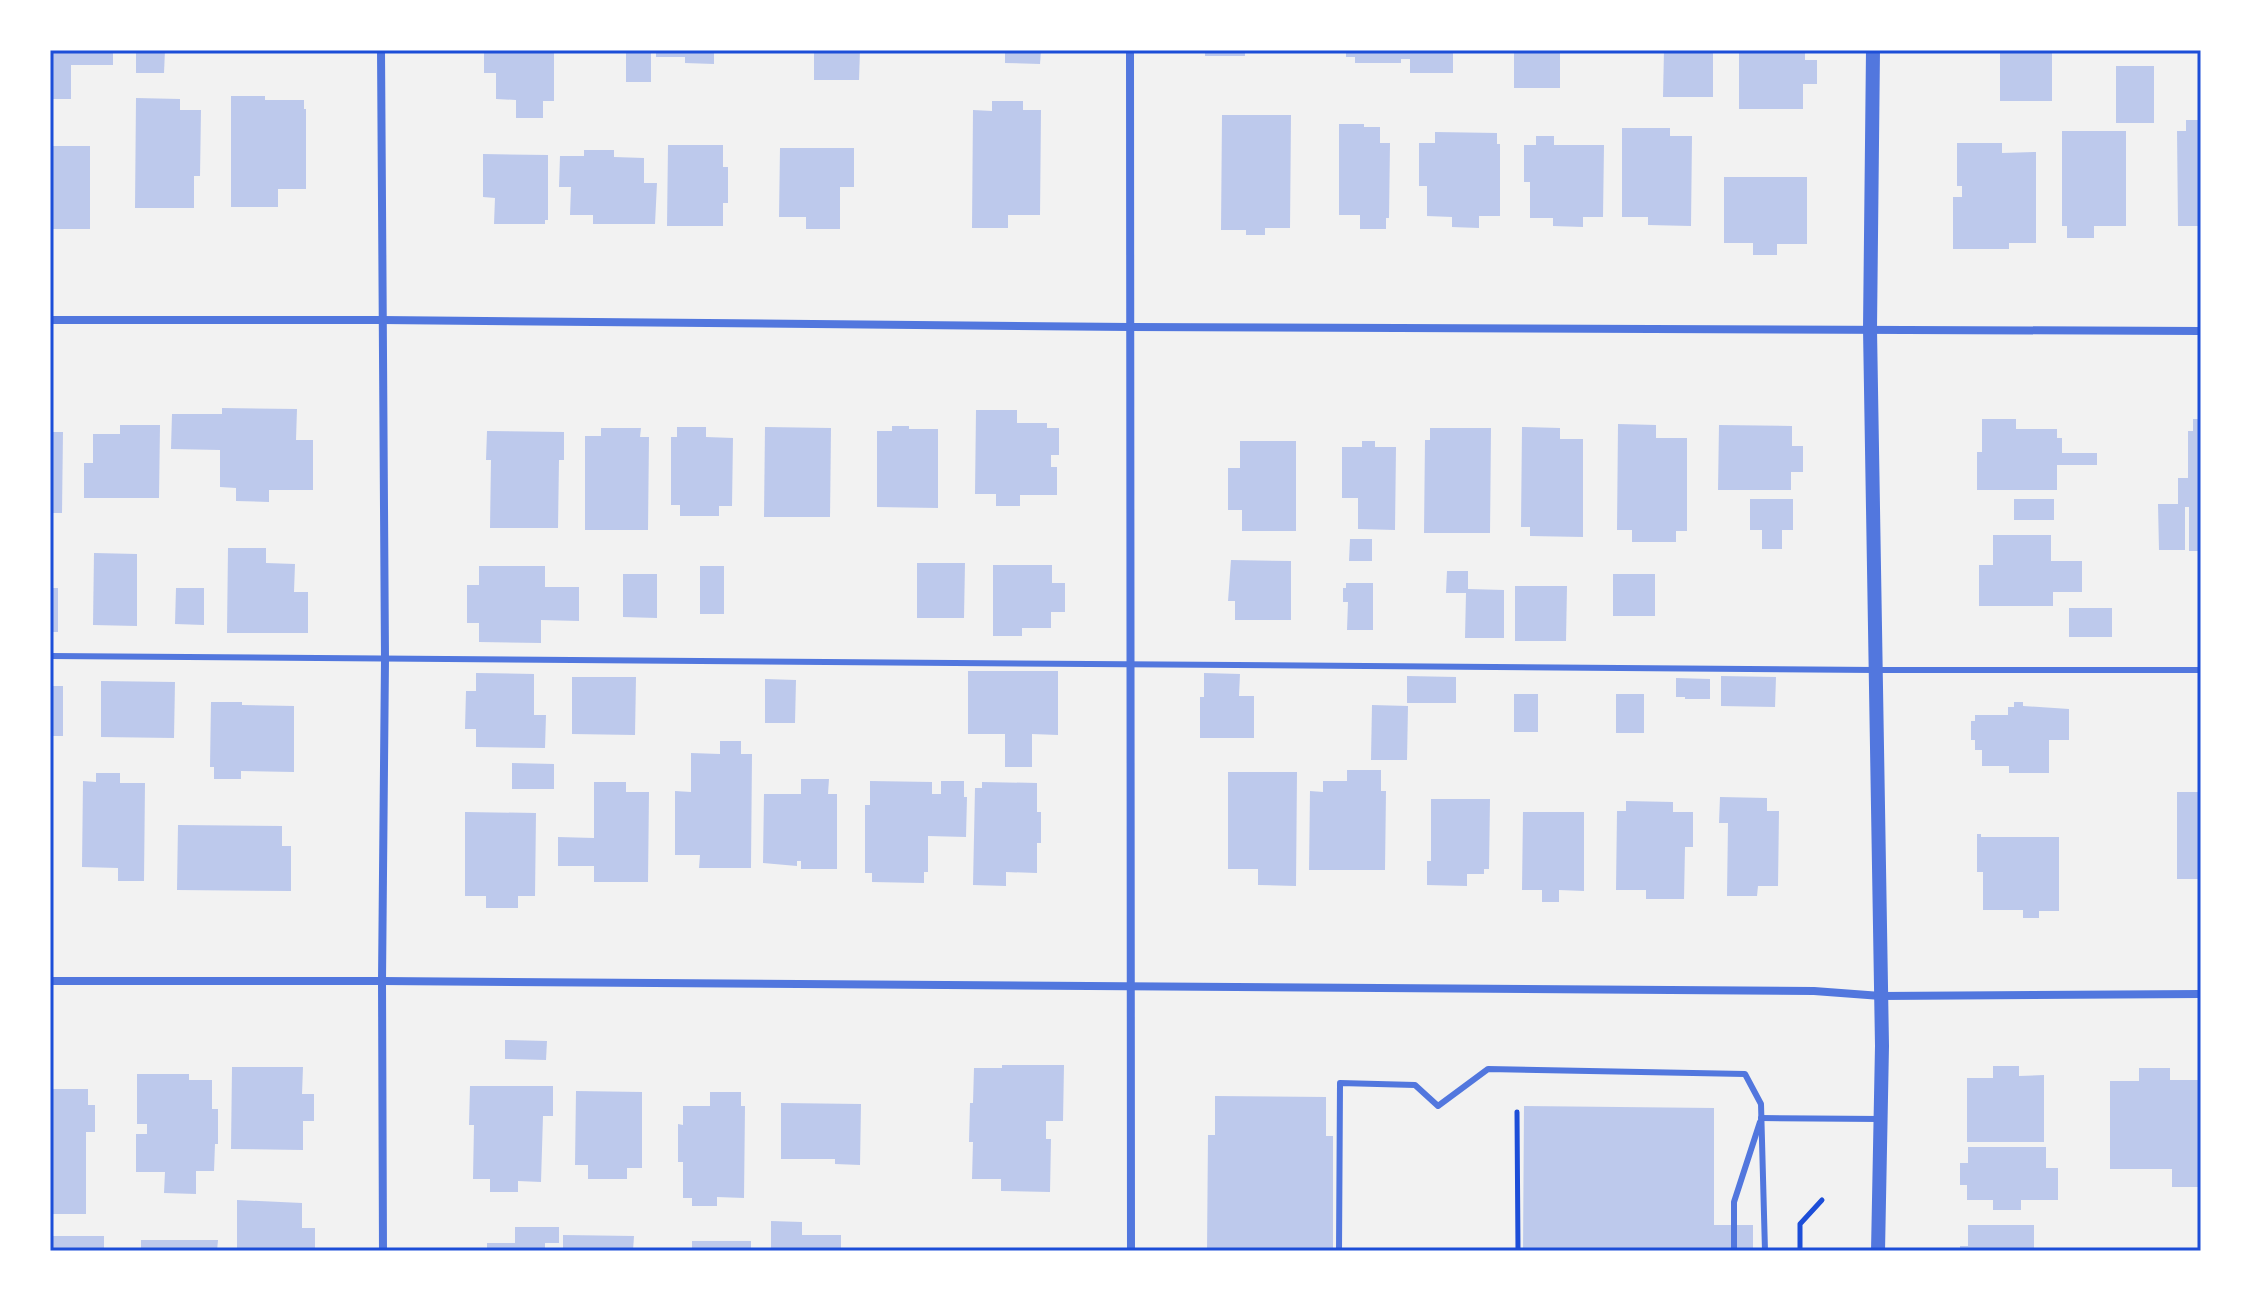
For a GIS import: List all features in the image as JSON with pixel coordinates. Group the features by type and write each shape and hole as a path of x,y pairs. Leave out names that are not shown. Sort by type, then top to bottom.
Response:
{"street":[{"path":"381,50 385,659 383,1251"},
{"path":"1130,50 1131,1251"},
{"path":"1873,50 1870,329 1881,996 1878,1251"},
{"path":"50,320 2201,331"},
{"path":"50,981 1814,991 1881,996 2201,994"}],"lane":[{"path":"50,656 2201,670"},
{"path":"1339,1251 1340,1083 1415,1085 1438,1106 1488,1069 1745,1074 1761,1104 1765,1251"},
{"path":"1761,1118 1880,1119"},
{"path":"1734,1251 1734,1202 1761,1118"}],"path":[{"path":"1517,1112 1518,1251"},
{"path":"1800,1251 1800,1224 1822,1200"}],"building":[{"path":"50,50 113,50 113,65 71,65 71,99 50,99"},
{"path":"136,50 165,50 164,73 136,73"},
{"path":"484,50 554,50 554,101 543,101 543,118 516,118 516,100 496,99 496,73 484,73"},
{"path":"626,50 651,50 651,82 626,82"},
{"path":"656,50 714,50 714,64 685,63 685,57 656,57"},
{"path":"814,50 860,50 859,80 814,80"},
{"path":"1005,50 1041,50 1040,64 1005,63"},
{"path":"1205,50 1245,50 1245,56 1205,56"},
{"path":"1346,50 1453,50 1453,73 1410,73 1410,59 1401,59 1401,63 1355,63 1355,57 1346,57"},
{"path":"1514,50 1560,50 1560,88 1514,88"},
{"path":"1664,50 1713,50 1713,97 1663,97"},
{"path":"1739,50 1805,50 1805,60 1817,60 1817,84 1803,84 1803,109 1739,109"},
{"path":"2000,50 2052,50 2052,101 2000,101"},
{"path":"2116,66 2154,66 2154,123 2116,123"},
{"path":"231,96 304,100 306,189 278,189 278,207 231,207"},
{"path":"136,98 180,99 180,110 201,110 200,176 194,176 194,208 135,208"},
{"path":"992,101 1023,101 1023,110 1041,110 1040,215 1008,215 1008,228 972,228 973,110 992,111"},
{"path":"1222,115 1291,115 1290,228 1265,228 1265,235 1246,235 1246,230 1221,230"},
{"path":"2186,120 2201,120 2201,226 2178,226 2177,131 2186,131"},
{"path":"1339,124 1380,127 1380,143 1390,143 1389,218 1386,218 1386,229 1360,229 1360,215 1339,215"},
{"path":"1622,128 1670,128 1670,136 1692,136 1691,226 1648,225 1648,217 1622,217"},
{"path":"2062,131 2126,131 2126,226 2094,226 2094,238 2067,238 2067,226 2062,226"},
{"path":"1435,132 1497,133 1497,144 1500,144 1500,216 1479,216 1479,228 1452,227 1452,217 1427,216 1427,186 1419,186 1419,143 1435,143"},
{"path":"1536,136 1554,136 1554,145 1604,145 1603,217 1583,217 1583,227 1553,226 1553,218 1530,218 1530,182 1524,182 1524,145 1536,145"},
{"path":"1957,143 2002,143 2002,153 2036,152 2036,243 2009,243 2009,249 1953,249 1953,197 1962,197 1962,186 1957,186"},
{"path":"668,145 723,145 723,167 728,167 728,203 723,203 723,226 667,226"},
{"path":"50,146 90,146 90,229 50,229"},
{"path":"780,148 854,148 854,187 840,187 840,229 806,229 806,217 779,217"},
{"path":"584,150 614,150 614,157 644,158 644,183 657,183 655,224 593,224 593,215 570,215 571,187 559,187 560,156 584,156"},
{"path":"483,154 548,155 548,220 545,224 494,224 495,198 483,197"},
{"path":"1724,177 1807,177 1807,244 1777,244 1777,255 1753,255 1753,243 1724,243"},
{"path":"222,408 297,409 296,440 313,440 313,490 269,490 269,502 236,501 236,488 220,487 220,450 171,449 172,414 222,414"},
{"path":"976,410 1017,410 1017,423 1047,423 1047,428 1059,428 1059,455 1051,455 1051,467 1057,467 1057,495 1020,495 1020,506 996,506 996,494 975,494"},
{"path":"1982,419 2016,419 2016,429 2057,429 2057,438 2062,438 2062,453 2097,453 2097,465 2057,465 2057,490 1977,490 1977,452 1982,452"},
{"path":"2193,419 2201,419 2201,551 2189,551 2189,507 2185,507 2185,550 2159,550 2158,504 2178,504 2178,478 2188,478 2188,431 2193,431"},
{"path":"1618,424 1656,425 1656,438 1687,438 1687,531 1676,531 1676,542 1632,542 1632,530 1617,530"},
{"path":"120,425 160,425 159,498 84,498 84,463 93,463 93,434 120,434"},
{"path":"1719,425 1792,426 1792,446 1803,446 1803,472 1791,472 1791,490 1718,490"},
{"path":"892,426 938,429 938,508 877,507 877,431 892,431"},
{"path":"677,427 706,427 706,437 733,438 732,506 719,506 719,516 680,516 680,505 671,505 671,437 677,437"},
{"path":"765,427 831,428 830,517 764,517"},
{"path":"1522,427 1560,428 1560,439 1583,439 1583,537 1530,536 1530,527 1521,527"},
{"path":"601,428 641,428 640,437 649,437 648,530 585,530 585,436 601,436"},
{"path":"1430,428 1491,428 1490,533 1424,533 1425,440 1430,440"},
{"path":"487,431 564,432 564,460 559,460 558,528 490,528 491,460 486,460"},
{"path":"50,432 63,432 62,513 50,513"},
{"path":"1240,441 1296,441 1296,531 1242,531 1242,510 1228,510 1228,468 1240,468"},
{"path":"1362,441 1375,441 1375,447 1396,447 1395,530 1358,529 1358,498 1342,498 1342,447 1362,447"},
{"path":"1750,499 1793,499 1793,530 1782,530 1782,549 1762,549 1762,530 1750,530"},
{"path":"2014,499 2054,499 2054,520 2014,520"},
{"path":"1993,535 2051,535 2051,561 2082,561 2082,592 2053,592 2053,606 1979,606 1979,565 1993,565"},
{"path":"1350,539 1372,539 1372,561 1349,561"},
{"path":"228,548 266,548 266,563 295,564 294,592 308,592 308,633 227,633"},
{"path":"94,553 137,554 137,626 93,625"},
{"path":"1231,560 1291,561 1291,620 1235,620 1235,601 1228,601"},
{"path":"917,563 965,563 964,618 917,618"},
{"path":"993,565 1052,565 1052,583 1065,583 1065,612 1051,612 1051,628 1022,628 1022,636 993,636"},
{"path":"479,566 545,566 545,587 579,587 579,621 541,620 541,643 479,642 479,623 467,623 467,585 479,585"},
{"path":"700,566 724,566 724,614 700,614"},
{"path":"1447,571 1468,571 1468,589 1504,590 1504,638 1465,638 1466,593 1446,593"},
{"path":"623,574 657,574 657,618 623,617"},
{"path":"1613,574 1655,574 1655,616 1613,616"},
{"path":"1346,583 1373,583 1373,630 1347,630 1348,602 1343,602"},
{"path":"1515,586 1567,586 1566,641 1515,641"},
{"path":"50,588 58,588 58,632 50,632"},
{"path":"176,588 204,588 204,625 175,624"},
{"path":"2069,608 2112,608 2112,637 2069,637"},
{"path":"968,671 1058,671 1058,735 1032,734 1032,767 1005,767 1005,734 968,734"},
{"path":"476,673 534,674 534,715 546,715 545,748 476,747 476,729 465,729 466,691 476,691"},
{"path":"1204,673 1240,674 1239,696 1254,696 1254,738 1200,738 1200,697 1204,697"},
{"path":"1407,676 1456,677 1456,703 1407,703"},
{"path":"1721,676 1776,677 1775,707 1721,706"},
{"path":"572,677 636,677 635,735 572,734"},
{"path":"1676,678 1710,679 1710,699 1676,697"},
{"path":"765,679 796,680 795,723 765,723"},
{"path":"101,681 175,682 174,738 101,737"},
{"path":"50,686 63,686 63,736 50,736"},
{"path":"1514,694 1538,694 1538,732 1514,732"},
{"path":"1616,694 1644,694 1644,733 1616,733"},
{"path":"211,702 294,706 294,772 241,771 241,779 214,779 214,767 210,767"},
{"path":"2014,702 2023,702 2023,706 2069,709 2069,740 2049,740 2049,773 2009,773 2009,766 1982,766 1982,750 1975,750 1975,740 1971,740 1971,721 1975,721 1975,715 2008,715 2008,707 2014,707"},
{"path":"1372,705 1408,706 1407,760 1371,760"},
{"path":"720,741 741,741 741,754 752,754 751,868 699,868 700,855 675,855 675,791 691,792 691,753 720,754"},
{"path":"512,763 554,764 554,789 512,789"},
{"path":"1347,770 1381,770 1381,791 1386,791 1385,870 1309,870 1310,791 1323,792 1323,781 1347,781"},
{"path":"1228,772 1297,772 1296,886 1258,885 1258,869 1228,869"},
{"path":"96,773 120,773 120,783 145,783 144,881 118,881 118,868 82,867 83,781 96,782"},
{"path":"801,779 829,779 828,794 837,794 837,869 801,869 801,861 797,861 797,866 763,863 764,794 801,794"},
{"path":"870,781 932,782 932,794 941,794 941,781 964,781 964,797 967,797 966,837 928,836 928,872 924,872 924,883 872,882 872,873 865,873 865,805 870,805"},
{"path":"594,782 626,782 626,792 649,792 648,882 594,882 594,866 558,866 558,837 594,838"},
{"path":"982,782 1037,783 1041,843 1037,843 1037,873 1006,872 1006,886 973,885 975,788 982,788"},
{"path":"2177,792 2201,792 2201,879 2177,879"},
{"path":"1720,797 1767,798 1767,811 1779,811 1778,886 1758,886 1757,896 1727,896 1728,823 1719,823"},
{"path":"1431,799 1490,799 1489,869 1484,869 1484,874 1467,874 1467,886 1427,885 1427,861 1431,861"},
{"path":"1626,801 1673,802 1673,812 1693,812 1693,847 1685,847 1684,899 1646,899 1646,890 1616,890 1617,811 1626,811"},
{"path":"465,812 536,813 535,896 518,896 518,908 486,908 486,896 465,896"},
{"path":"1523,812 1584,812 1584,891 1559,890 1559,902 1542,902 1542,890 1522,890"},
{"path":"178,825 282,826 282,846 291,846 291,891 177,890"},
{"path":"1977,834 1981,837 2059,837 2059,911 2039,911 2039,918 2023,918 2023,910 1983,910 1983,872 1977,872"},
{"path":"505,1040 547,1041 546,1060 505,1059"},
{"path":"1002,1065 1064,1065 1063,1121 1046,1121 1046,1139 1051,1139 1050,1192 1001,1191 1001,1179 972,1179 973,1142 969,1142 974,1068 1002,1068"},
{"path":"1993,1066 2019,1066 2019,1076 2044,1075 2044,1142 1967,1142 1967,1078 1993,1078"},
{"path":"232,1067 303,1067 302,1094 314,1094 314,1121 303,1121 303,1150 231,1149"},
{"path":"2139,1068 2170,1068 2170,1080 2201,1080 2201,1187 2172,1187 2172,1169 2110,1169 2110,1081 2139,1081"},
{"path":"137,1074 189,1074 189,1080 212,1080 212,1109 218,1109 218,1144 215,1144 214,1171 196,1171 196,1194 164,1193 165,1172 136,1172 136,1134 147,1134 147,1124 137,1124"},
{"path":"470,1086 553,1086 553,1116 543,1116 541,1182 518,1181 518,1192 490,1192 490,1179 473,1179 474,1125 469,1125"},
{"path":"50,1089 88,1089 88,1105 95,1105 95,1132 86,1132 86,1214 51,1214 50,1211"},
{"path":"576,1091 642,1092 642,1168 627,1168 627,1179 588,1179 588,1165 575,1165"},
{"path":"710,1092 741,1092 741,1106 745,1106 744,1198 717,1197 717,1206 692,1206 692,1198 683,1198 683,1162 678,1162 678,1124 683,1125 683,1106 710,1106"},
{"path":"1215,1096 1326,1097 1326,1136 1333,1136 1333,1251 1207,1251 1208,1135 1215,1135"},
{"path":"781,1103 861,1104 860,1165 835,1164 835,1159 781,1159"},
{"path":"1524,1106 1714,1108 1714,1225 1753,1225 1753,1251 1523,1251"},
{"path":"1968,1147 2046,1147 2046,1168 2058,1168 2058,1200 2021,1200 2021,1210 1993,1210 1993,1200 1967,1200 1967,1185 1960,1185 1960,1163 1968,1163"},
{"path":"237,1200 302,1203 302,1228 315,1228 315,1251 237,1251"},
{"path":"771,1221 802,1222 802,1235 841,1235 841,1251 771,1251"},
{"path":"1968,1225 2034,1225 2034,1251 1960,1251 1960,1246 1968,1246"},
{"path":"515,1227 559,1227 559,1243 545,1243 545,1251 487,1251 487,1243 515,1243"},
{"path":"563,1235 634,1236 633,1251 563,1251"},
{"path":"50,1236 104,1236 104,1251 50,1251"},
{"path":"141,1240 218,1240 217,1251 141,1251"},
{"path":"692,1241 751,1241 751,1251 692,1251"}]}
